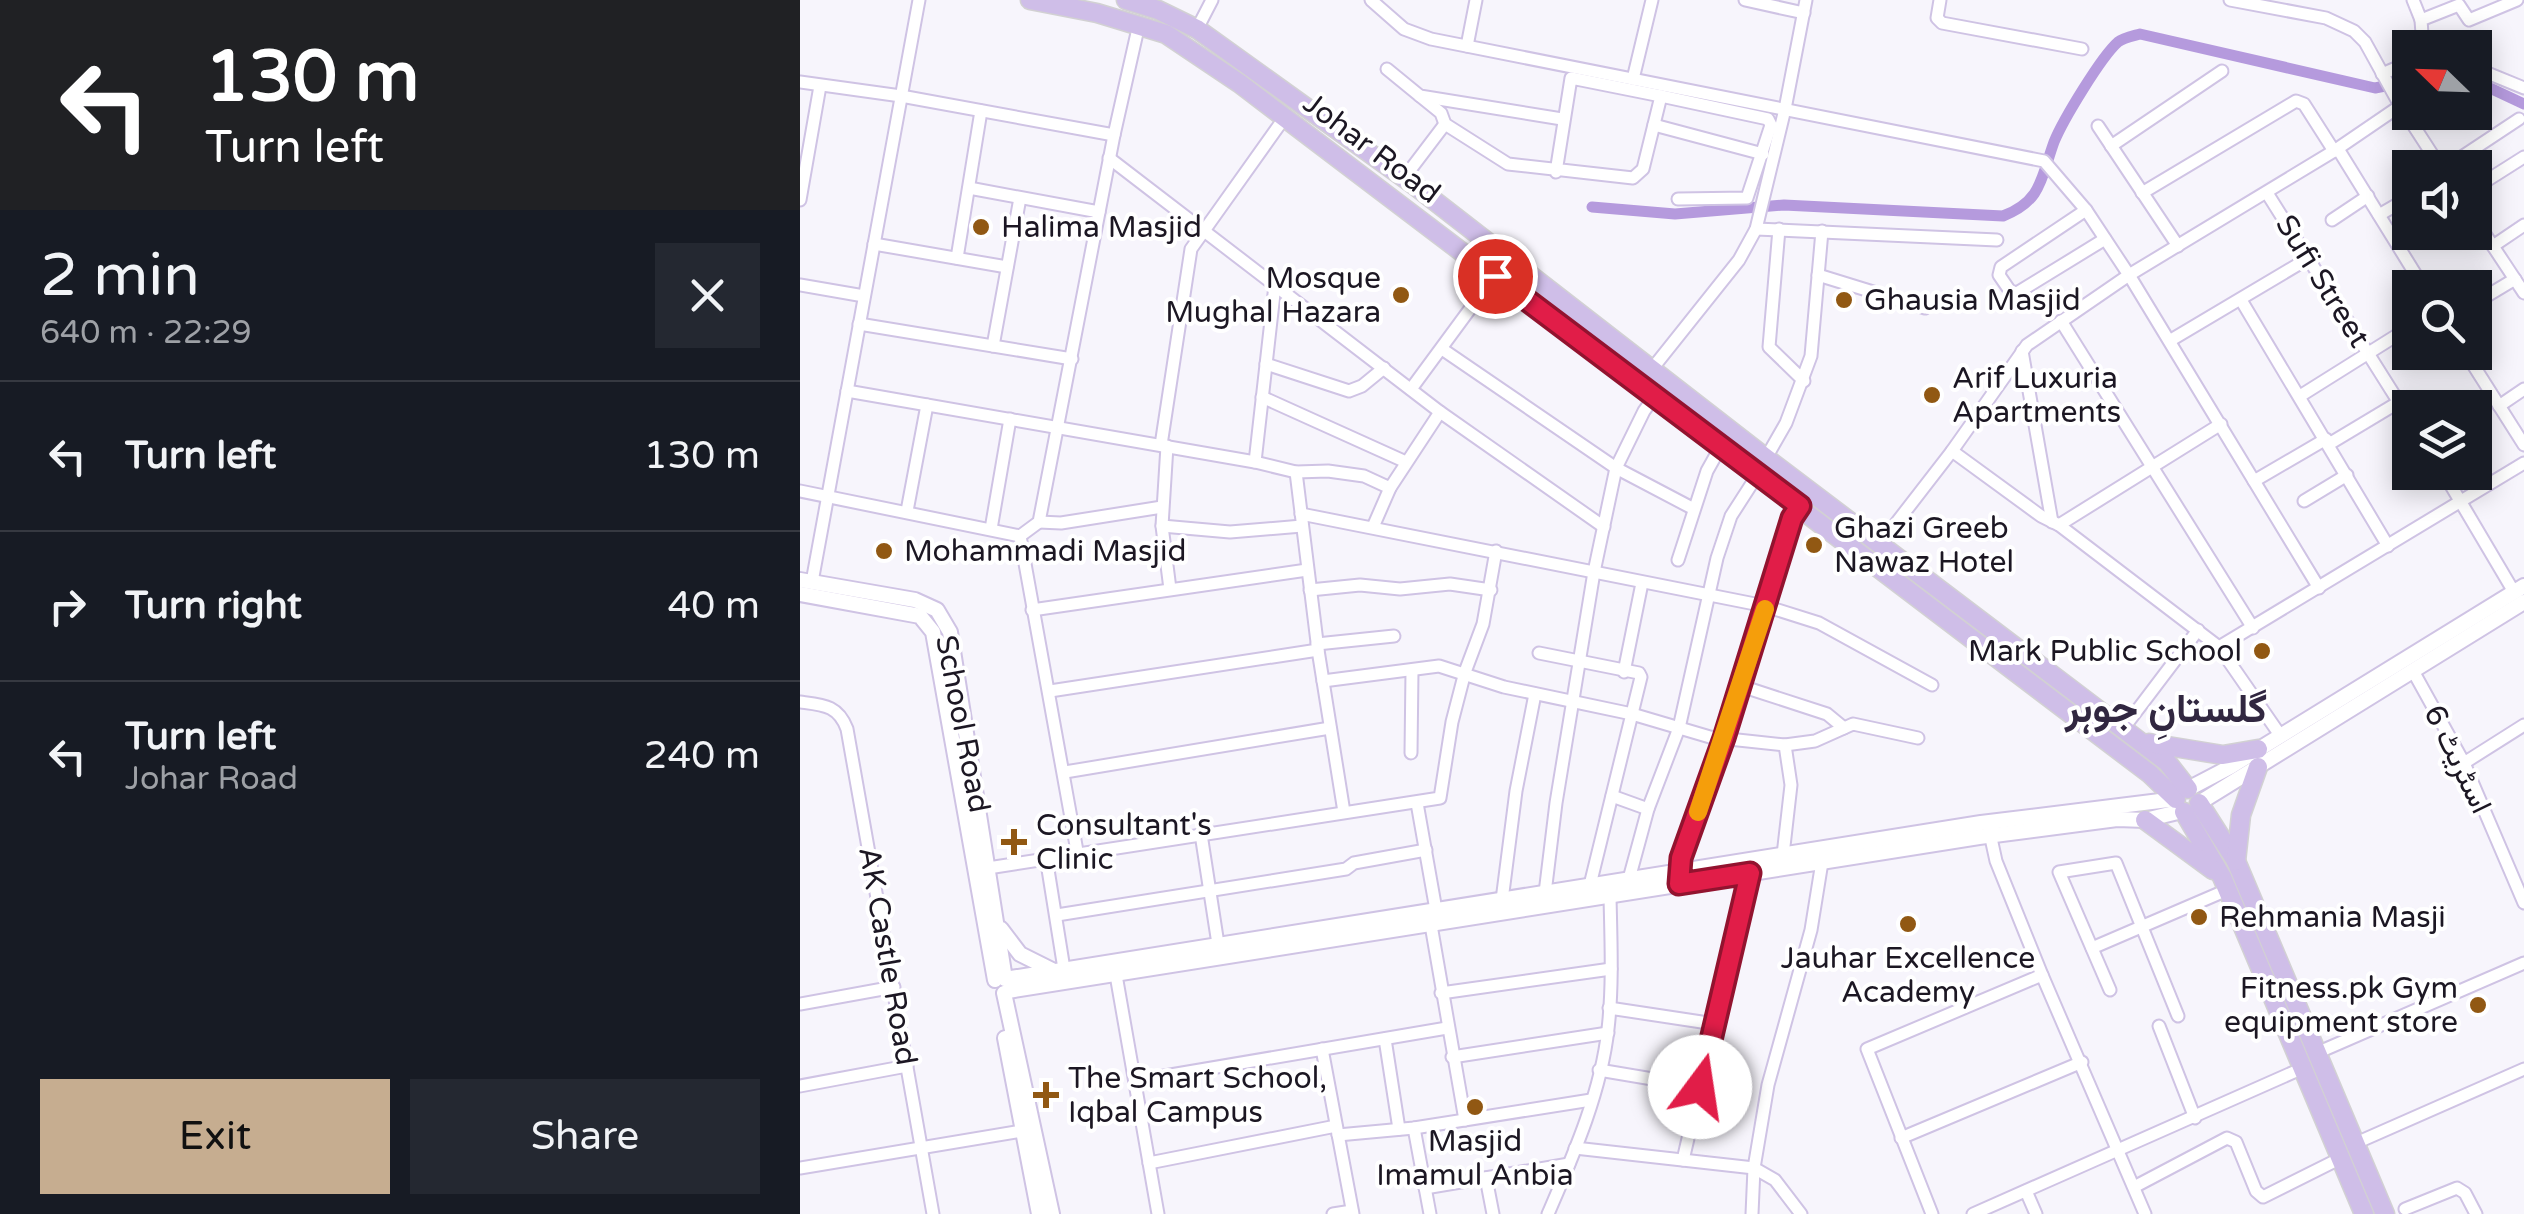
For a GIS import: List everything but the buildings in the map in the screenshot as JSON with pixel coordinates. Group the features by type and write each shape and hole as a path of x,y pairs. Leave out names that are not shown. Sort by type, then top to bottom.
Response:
{"main road":[{"name":"Johar Road","path":"1030,0 1137,7 1196,29 1404,178 1762,466 1880,544 2167,762 2224,884 2364,1214"},
{"name":"Johar Road","path":"1137,7 1166,34 1285,117 1495,276 1658,382 1722,446 1762,466 1800,506 2186,803 2236,861 2384,1214"},
{"path":"2139,740 2197,753 2258,758 2241,815 2236,861"},
{"path":"2146,820 2224,884"}],"street":[{"path":"806,581 828,495 919,0"},
{"path":"1196,29 1212,0"},
{"path":"1370,0 1404,28 1431,39 2047,164 2086,210 2171,340 2319,588"},
{"path":"1467,46 1476,0"},
{"path":"1633,80 1652,0"},
{"path":"1545,893 1594,572 1616,468 1658,382 1739,260 1757,223 1785,109 1805,6 1745,0"},
{"path":"1940,0 1937,18 1942,23 2082,49"},
{"path":"2230,0 2302,7 2354,31 2366,42 2392,92"},
{"path":"2413,0 2422,30"},
{"path":"2421,20 2458,3 2469,20 2512,1"},
{"path":"1039,522 1137,7"},
{"path":"1387,69 1440,113 1445,124 1508,164 1556,172 1633,178 1643,170 1661,96"},
{"path":"2111,146 2222,71"},
{"path":"2383,77 2392,72"},
{"path":"2492,75 2524,88"},
{"path":"1556,172 1569,80 1575,77 1768,119 1771,125 1750,194 1743,200 1678,199"},
{"path":"800,82 901,96 1114,135"},
{"path":"800,200 820,86"},
{"path":"1420,96 1562,119"},
{"path":"2142,192 2296,102 2304,104 2368,196 2413,270"},
{"path":"1880,544 2022,351 2129,276 2336,150 2392,108"},
{"path":"956,258 981,111"},
{"path":"1170,590 1162,526 1164,446 1191,248 1285,117"},
{"path":"2471,150 2519,119"},
{"path":"1404,178 1445,124"},
{"path":"1654,125 1763,154"},
{"path":"2098,126 2178,246"},
{"path":"2492,177 2524,157"},
{"path":"1110,158 1440,412 1604,527"},
{"path":"969,188 1099,212"},
{"name":"Sufi Street","path":"2266,193 2392,391"},
{"path":"2332,220 2368,196"},
{"path":"993,346 1020,198"},
{"path":"2379,215 2392,207"},
{"path":"2086,210 2001,267 1999,274 2010,291 2017,293 2105,239"},
{"path":"1757,223 1779,230 1997,240"},
{"path":"2524,225 2493,246 2524,293"},
{"path":"1779,230 1769,347 1804,381"},
{"path":"1629,879 1648,809 1679,728 1716,558 1731,516 1762,466 1804,381 1811,356 1822,231"},
{"path":"874,244 1007,267"},
{"path":"2171,340 2309,258"},
{"path":"1818,274 1926,308"},
{"path":"1411,390 1495,276"},
{"path":"2492,292 2515,278"},
{"path":"800,285 864,296"},
{"path":"1255,462 1275,285"},
{"path":"2241,300 2388,546"},
{"path":"2061,321 2254,628"},
{"path":"860,324 1072,360"},
{"path":"2300,396 2392,339"},
{"path":"1442,349 1616,468 1694,509"},
{"path":"2022,351 2056,524"},
{"path":"1266,364 1349,391 1384,368"},
{"path":"2476,370 2524,445"},
{"path":"2499,406 2524,389"},
{"path":"847,391 1296,472 1364,476 1390,488"},
{"path":"1262,398 1406,462"},
{"path":"907,511 927,406"},
{"path":"2254,481 2392,406"},
{"path":"1373,528 1390,488 1440,412"},
{"path":"991,529 1010,419"},
{"path":"2056,524 2221,424"},
{"path":"1678,560 1707,471 1722,446"},
{"path":"1952,451 2219,646 2280,735"},
{"path":"2219,646 2524,463"},
{"path":"1296,472 1344,812"},
{"path":"2304,500 2347,475"},
{"path":"2454,490 2520,594"},
{"path":"800,491 1020,536 1039,522 1162,506"},
{"path":"1679,878 1681,858 1741,686 1792,518 1800,506"},
{"path":"1162,526 1230,532 1302,520 1373,528 1766,606 1818,623 1932,685"},
{"path":"1020,536 1077,852"},
{"path":"988,868 1440,798 1452,722 1483,624 1496,551"},
{"path":"1032,610 1307,570"},
{"name":"School Road","path":"806,581 920,616 933,632 987,902 1038,1214"},
{"path":"1624,672 1642,582"},
{"path":"1310,590 1450,584 1490,590"},
{"name":"School Road","path":"800,594 915,600 937,610 950,632 988,868 987,902 998,924 1002,987 1052,1214"},
{"path":"1002,987 1116,974 1629,879 1750,873 1989,829 2146,820 2186,803 2412,672 2520,594"},
{"path":"2258,758 2280,735 2520,594"},
{"path":"2123,729 2198,630"},
{"path":"1050,691 1394,636"},
{"path":"1539,653 1641,676 1590,885"},
{"path":"1323,680 1439,666 1504,687 1724,738 1785,746 1815,741 1854,724 1918,738"},
{"path":"1411,753 1412,671"},
{"name":"اسٹریٹ 6","path":"2412,672 2464,763 2524,903"},
{"path":"1741,686 1827,714 1844,728"},
{"path":"1502,900 1516,791 1535,694"},
{"name":"AK Castle Road","path":"800,702 829,706 843,718 847,730 933,1214"},
{"path":"2464,763 2524,726"},
{"path":"1065,772 1330,728"},
{"path":"1783,855 1790,785 1785,746"},
{"path":"1612,796 1648,809"},
{"path":"1417,803 1446,1028 1465,1120"},
{"path":"1002,987 1059,970 1218,944 1610,897 1783,855 2186,803"},
{"path":"1989,829 1996,861 2042,976 2145,1214"},
{"path":"1201,834 1218,944"},
{"path":"1056,915 1346,869 1354,862 1426,850"},
{"path":"1046,857 1056,915 1059,970"},
{"path":"1752,1214 1754,1168 1768,1085 1812,930 1822,862"},
{"path":"2110,990 2059,872 2116,863 2178,1016"},
{"path":"1683,1160 1750,873"},
{"path":"2092,948 2224,884"},
{"path":"1548,1214 1591,1100 1608,1033 1610,897"},
{"path":"998,924 1020,954 1059,970"},
{"path":"2319,1052 2524,962"},
{"path":"1441,993 1611,969"},
{"path":"1116,974 1158,1214"},
{"path":"1932,1214 1867,1049 2042,976"},
{"path":"800,1004 894,987"},
{"path":"1609,1008 1716,1024"},
{"path":"2159,1026 2195,1118"},
{"path":"1135,1081 1446,1028"},
{"path":"1452,1058 1608,1033"},
{"path":"1385,1039 1399,1129"},
{"path":"1322,1049 1352,1212 1333,1214"},
{"path":"1901,1138 2082,1062"},
{"path":"800,1086 907,1066"},
{"path":"1973,1214 2303,1068"},
{"path":"2356,1144 2524,1069"},
{"path":"1599,1070 1700,1087"},
{"path":"1149,1163 1337,1130 1414,1128 1591,1100"},
{"path":"1414,1128 1430,1214"},
{"path":"800,1168 1022,1131"},
{"path":"2134,1187 2227,1138 2236,1142 2256,1191 2263,1197 2341,1158"},
{"path":"1575,1148 1754,1168 1775,1180 1801,1214"},
{"path":"1425,1188 1569,1164"},
{"path":"1486,1178 1493,1214"},
{"path":"2405,1210 2457,1188 2465,1193 2476,1214"},
{"path":"2026,1191 2036,1214"}],"waterway":[{"path":"1592,207 1675,214 1784,205 2003,216 2033,195 2059,132 2102,61 2118,42 2140,34 2375,88 2392,85"},
{"path":"2492,89 2524,104"}],"slow traffic":[{"path":"1698,812 1765,609"}],"place":[{"name":"Halima Masjid","path":"981,227"},
{"name":"Mosque Mughal Hazara","path":"1401,295"},
{"name":"Ghausia Masjid","path":"1844,300"},
{"name":"Arif Luxuria Apartments","path":"1932,395"},
{"name":"Ghazi Greeb Nawaz Hotel","path":"1814,545"},
{"name":"Mohammadi Masjid","path":"884,551"},
{"name":"Mark Public School","path":"2262,651"},
{"name":"Consultant's Clinic","path":"1014,842"},
{"name":"Rehmania Masji","path":"2199,917"},
{"name":"Jauhar Excellence Academy","path":"1908,924"},
{"name":"Fitness.pk Gym equipment store","path":"2478,1005"},
{"name":"The Smart School, Iqbal Campus","path":"1046,1095"},
{"name":"Masjid Imamul Anbia","path":"1475,1107"}],"district":[{"name":"گلستانِ جوہر","path":"2166,708"}],"route":[{"path":"1495,276 1800,506 1792,518 1717,760 1681,858 1679,884 1750,873 1700,1087"}]}
